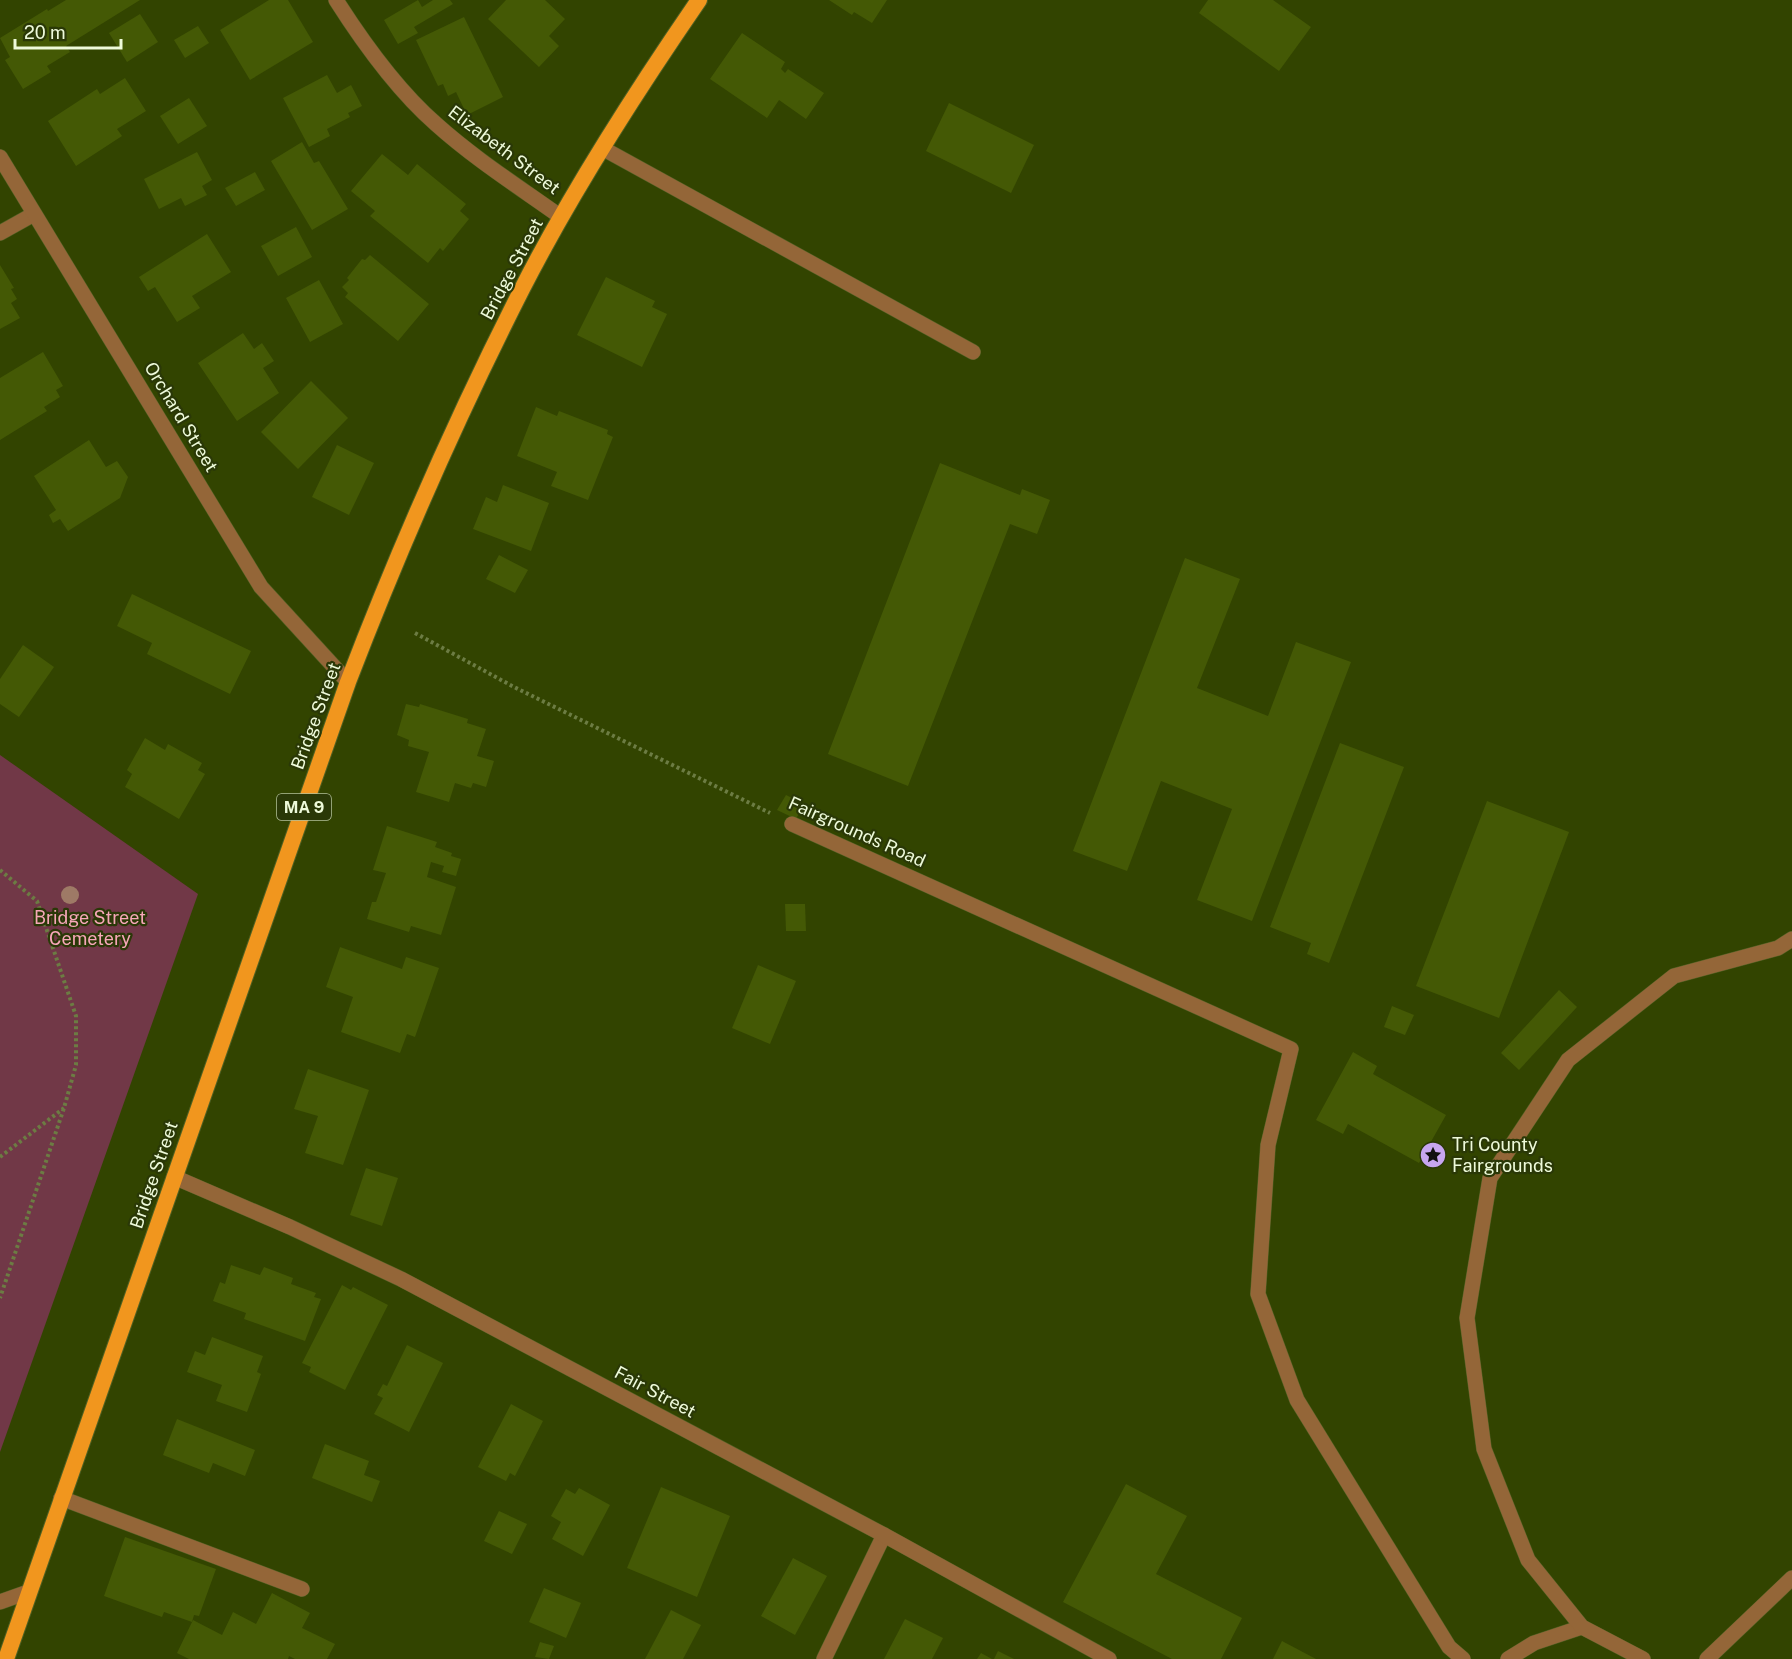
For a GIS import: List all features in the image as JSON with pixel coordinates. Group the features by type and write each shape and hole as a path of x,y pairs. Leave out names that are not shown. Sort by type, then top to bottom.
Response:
{"highway":[{"name":"Bridge Street","path":"6,1659 348,682 428,488 522,288 561,217 602,148 699,0"}],"street":[{"name":"Elizabeth Street","path":"336,0 401,88 434,123 474,156 561,217"},
{"path":"602,148 973,352"},
{"name":"Orchard Street","path":"0,158 261,587 348,682"},
{"path":"0,233 34,214"},
{"name":"Fairgrounds Road","path":"792,824 1291,1049 1268,1145 1258,1294 1297,1400 1449,1647 1463,1659"},
{"path":"1643,1659 1582,1627 1528,1560 1484,1449 1467,1318 1490,1179 1568,1060 1674,976 1778,948 1792,939"},
{"name":"Fair Street","path":"174,1177 290,1227 401,1279 884,1535 1109,1659"},
{"path":"61,1498 302,1590"},
{"path":"824,1659 884,1535"},
{"path":"1707,1659 1790,1583"},
{"path":"0,1602 28,1592"},
{"path":"1508,1659 1534,1643 1582,1627"}],"path":[{"name":"Fairgrounds Road","path":"415,633 514,687 792,824"},
{"path":"0,870 37,901 76,1016 76,1065 64,1108 0,1298"},
{"path":"0,1157 64,1108"}],"green space":[{"name":"Bridge Street Cemetery","path":"0,755 198,894 0,1452"}],"building":[{"path":"66,0 140,0 66,46 70,52 47,66 51,72 23,89 5,60 10,57 0,38"},
{"path":"269,0 288,0 313,42 250,80 220,30"},
{"path":"418,0 422,7 433,0 450,0 453,4 414,27 418,33 398,44 384,20"},
{"path":"506,0 545,0 565,19 549,36 559,46 539,67 488,19"},
{"path":"829,0 887,0 872,23 854,12 852,15"},
{"path":"1208,0 1273,0 1311,27 1279,71 1199,13"},
{"path":"140,14 158,42 127,62 109,33"},
{"path":"464,17 503,97 467,115 456,92 448,96 443,84 438,86 416,40"},
{"path":"198,26 209,43 185,58 174,40"},
{"path":"742,33 785,62 781,69 785,73 788,69 824,93 806,119 779,100 767,118 710,79"},
{"path":"327,75 337,93 351,85 362,106 348,113 350,117 327,129 330,136 309,147 283,98"},
{"path":"125,78 146,111 117,129 122,136 76,166 48,121 97,89 100,94"},
{"path":"189,98 207,126 178,144 160,116"},
{"path":"949,103 1034,145 1011,193 926,151"},
{"path":"302,142 314,163 319,161 348,209 312,230 271,161"},
{"path":"197,152 212,180 202,186 207,195 185,206 181,198 159,209 144,179"},
{"path":"382,154 408,175 417,164 466,204 460,211 469,219 443,251 440,248 428,263 370,216 375,211 351,191"},
{"path":"255,172 265,190 236,206 225,188"},
{"path":"296,227 312,257 278,276 261,246"},
{"path":"207,234 231,272 192,296 200,308 177,322 155,287 148,291 139,277"},
{"path":"370,255 429,304 398,341 345,297 348,293 342,287 349,280 347,278 362,259 365,260"},
{"path":"0,265 14,288 11,289 17,299 11,303 20,318 0,329"},
{"path":"606,277 655,301 652,307 667,314 642,367 577,335"},
{"path":"319,280 343,324 310,342 286,298"},
{"path":"243,333 254,349 262,343 274,361 263,368 279,393 237,421 198,363"},
{"path":"43,352 63,386 56,390 60,397 44,407 47,411 0,440 0,378"},
{"path":"311,381 348,418 298,469 261,432"},
{"path":"536,407 557,416 559,411 608,430 607,434 613,437 588,500 551,486 557,472 517,456"},
{"path":"89,440 106,467 117,461 128,477 120,498 68,531 60,519 53,523 49,515 56,510 34,476"},
{"path":"337,445 374,463 349,515 312,497"},
{"path":"940,463 1020,495 1022,489 1050,500 1037,534 1010,524 908,786 828,754"},
{"path":"503,485 549,503 531,551 473,529 486,497 497,502"},
{"path":"499,555 528,570 515,593 486,579"},
{"path":"1185,558 1240,579 1197,688 1268,716 1296,642 1351,662 1252,921 1197,900 1232,809 1161,781 1127,871 1073,851"},
{"path":"132,594 251,651 230,694 147,654 152,643 117,626"},
{"path":"23,645 54,667 19,717 0,704 0,679"},
{"path":"406,704 419,707 420,704 468,719 467,723 486,729 477,756 494,761 486,787 473,783 471,788 455,783 449,802 416,792 429,752 408,746 409,740 397,735"},
{"path":"145,738 165,750 168,744 202,763 198,770 205,774 179,819 125,787 132,774 127,770"},
{"path":"1340,743 1404,767 1329,963 1307,954 1311,943 1270,927"},
{"path":"786,795 804,804 796,819 777,810"},
{"path":"1487,801 1569,832 1499,1018 1416,986"},
{"path":"387,826 437,842 435,847 461,859 456,876 442,872 444,866 431,862 427,877 456,887 441,935 411,926 409,932 367,919 372,902 376,902 386,873 373,870"},
{"path":"785,904 805,904 806,931 786,931"},
{"path":"340,947 402,969 406,957 439,968 415,1037 407,1034 400,1053 341,1032 353,997 326,987"},
{"path":"758,965 796,981 770,1044 732,1028"},
{"path":"1559,990 1577,1007 1519,1070 1501,1053"},
{"path":"1392,1006 1414,1015 1405,1035 1384,1027"},
{"path":"1353,1052 1377,1066 1373,1074 1446,1115 1419,1163 1348,1124 1343,1134 1316,1120"},
{"path":"308,1069 369,1090 343,1165 305,1153 318,1116 294,1109"},
{"path":"366,1168 398,1178 382,1226 350,1215"},
{"path":"231,1265 260,1275 264,1267 293,1278 291,1284 316,1293 314,1297 321,1299 305,1341 244,1319 246,1313 213,1301 220,1282 225,1284"},
{"path":"342,1285 351,1290 353,1287 388,1305 345,1390 309,1372 311,1367 302,1363"},
{"path":"212,1337 263,1356 257,1372 261,1374 247,1412 216,1401 222,1385 187,1372 195,1351 205,1355"},
{"path":"407,1345 443,1363 409,1432 374,1414 383,1398 377,1395 383,1384 387,1386"},
{"path":"511,1404 543,1421 515,1476 510,1473 506,1481 478,1467"},
{"path":"177,1419 255,1450 245,1476 213,1463 209,1473 163,1455"},
{"path":"325,1444 369,1461 364,1475 380,1481 372,1502 312,1478"},
{"path":"1126,1484 1187,1516 1156,1574 1242,1618 1221,1659 1172,1659 1063,1602"},
{"path":"661,1487 730,1516 697,1597 627,1568"},
{"path":"579,1488 610,1505 583,1556 552,1539 561,1522 551,1516 566,1489 575,1494"},
{"path":"499,1511 527,1524 512,1554 484,1541"},
{"path":"125,1537 216,1569 199,1616 194,1615 192,1622 164,1612 162,1617 104,1596"},
{"path":"793,1558 827,1576 795,1635 761,1616"},
{"path":"544,1588 581,1603 566,1638 529,1622"},
{"path":"272,1593 310,1613 302,1628 335,1644 327,1659 295,1659 289,1656 288,1659 189,1659 177,1653 193,1620 222,1635 233,1612 256,1624"},
{"path":"671,1610 701,1625 683,1659 645,1659"},
{"path":"905,1619 943,1638 932,1659 884,1659"},
{"path":"1282,1641 1316,1659 1273,1659"},
{"path":"540,1642 554,1646 549,1659 535,1657"},
{"path":"998,1651 1014,1659 994,1659"},
{"path":"981,1653 992,1659 977,1659"}],"place":[{"name":"Tri County Fairgrounds","path":"1433,1155"}]}
